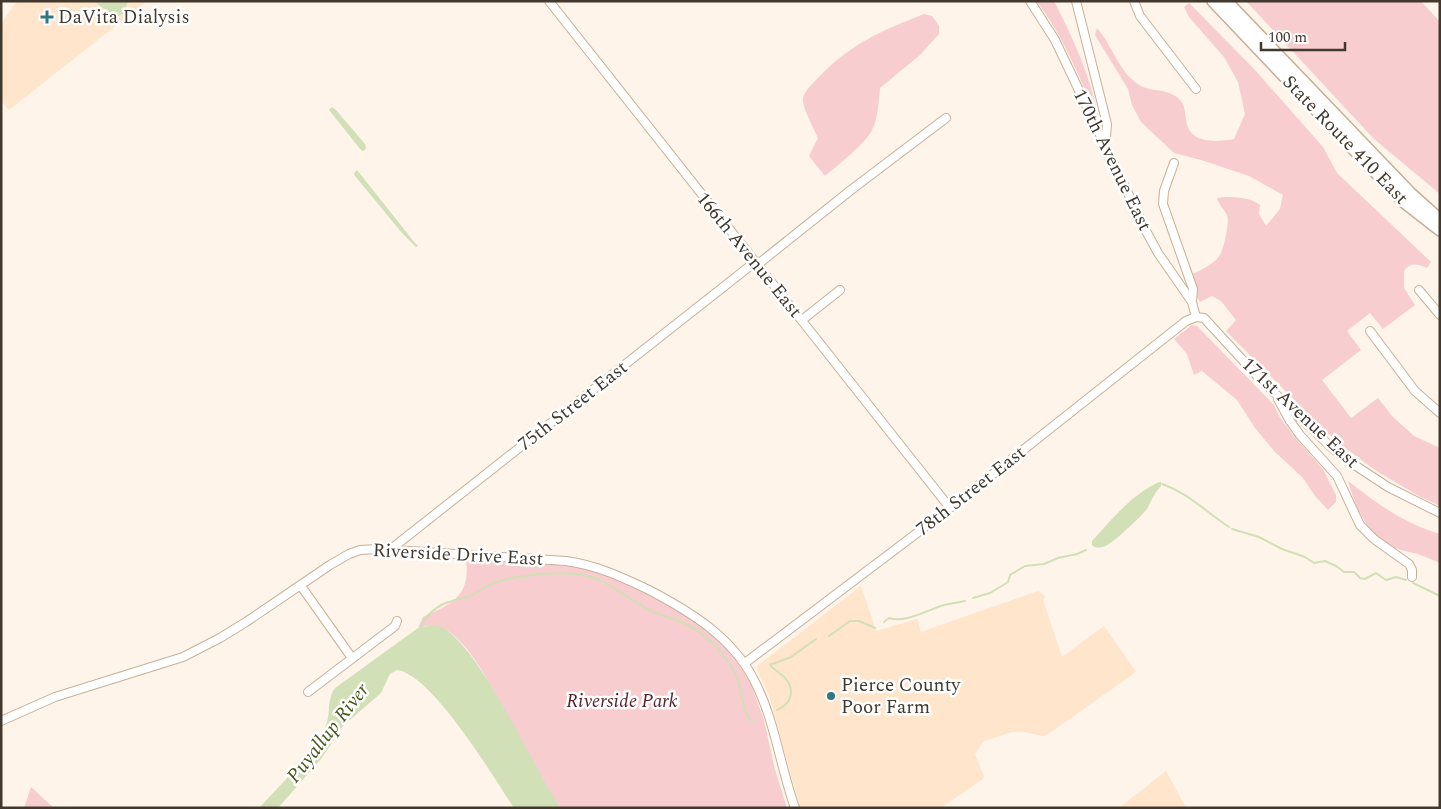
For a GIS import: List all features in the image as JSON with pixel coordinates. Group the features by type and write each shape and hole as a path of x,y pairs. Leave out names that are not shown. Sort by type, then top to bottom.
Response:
{"highway":[{"name":"State Route 410 East","path":"1213,1 1397,195 1413,210 1440,230"},
{"name":"State Route 410 East","path":"1226,1 1405,188 1440,220"}],"street":[{"name":"166th Avenue East","path":"549,1 950,508"},
{"name":"170th Avenue East","path":"1030,1 1055,40 1105,148 1152,242 1192,302 1196,317"},
{"path":"1076,1 1107,124 1105,148"},
{"path":"1134,1 1140,16 1196,89"},
{"name":"75th Street East","path":"391,549 946,118"},
{"path":"1174,163 1164,192 1163,204 1193,289 1192,302"},
{"path":"802,320 840,290"},
{"path":"1418,290 1440,315"},
{"name":"171st Avenue East","path":"1196,317 1204,318 1275,392 1350,462 1388,487 1440,513"},
{"name":"78th Street East","path":"745,664 950,508 1186,321 1196,317"},
{"path":"1370,331 1415,391 1422,399 1440,412"},
{"path":"1275,392 1290,421 1300,435 1337,476 1360,525 1374,539 1409,564 1412,570 1412,577"},
{"name":"Riverside Drive East","path":"1,722 54,697 183,657 220,638 330,565 355,552 369,549 391,549 566,561 596,567 629,580 698,618 716,632 745,664 755,682 769,720 795,808"},
{"path":"301,586 352,658"},
{"path":"308,692 395,626 397,621"}],"shaded area":[{"path":"17,1 147,1 9,110 1,101 1,24"},
{"path":"861,586 876,631 917,619 921,632 1038,591 1045,596 1043,600 1062,657 1104,626 1136,672 1047,735 1012,732 984,741 975,754 984,776 983,779 941,808 800,808 769,695 756,667"},
{"path":"1166,771 1186,808 1119,808"}],"green space":[{"path":"1036,1 1054,1 1068,29 1091,87 1098,117 1095,116 1077,71 1054,26"},
{"path":"1246,1 1421,1 1440,22 1440,194 1374,139"},
{"path":"1189,3 1254,69 1323,147 1337,173 1431,262 1427,268 1414,265 1409,266 1404,271 1404,288 1415,305 1383,329 1370,313 1347,331 1361,350 1322,380 1351,418 1378,398 1392,416 1414,436 1440,448 1440,506 1417,495 1375,470 1325,431 1226,331 1236,320 1221,301 1212,296 1200,302 1197,297 1198,290 1193,274 1216,260 1222,250 1226,235 1227,215 1217,198 1240,198 1256,202 1260,205 1259,214 1266,226 1280,209 1283,195 1249,176 1174,153 1141,122 1132,105 1128,89 1095,35 1097,28 1133,81 1146,88 1170,93 1182,102 1187,125 1194,136 1214,141 1234,139 1245,114 1238,82 1224,57 1189,17 1184,7"},
{"path":"924,14 932,16 939,26 939,34 920,55 880,88 877,115 869,136 825,176 809,156 818,138 804,107 803,98 806,92 831,65 855,47 881,32"},
{"path":"1192,325 1197,326 1274,405 1279,416 1293,435 1323,469 1336,495 1336,502 1328,510 1315,496 1303,478 1275,452 1255,428 1237,400 1202,371 1194,375 1187,354 1174,339"},
{"path":"1348,481 1380,505 1403,519 1440,534 1440,563 1396,548 1377,536 1370,529 1359,511"},
{"name":"Riverside Park","path":"466,559 567,566 607,573 696,622 724,646 751,684 764,720 774,766 787,808 561,808 535,768 482,671 463,644 445,629 433,626 418,628 423,617 443,608 458,597 463,590 467,571"},
{"path":"31,787 54,808 24,808"}],"water":[{"path":"94,1 128,1 124,13 119,16 113,16"},
{"path":"332,107 365,144 366,148 364,151 361,150 329,110"},
{"path":"357,170 418,246 416,247 402,233 355,176 354,173"},
{"path":"1161,482 1161,486 1147,509 1133,524 1107,545 1098,548 1092,545 1092,541 1122,508 1149,487"},
{"name":"Puyallup River","path":"435,625 451,633 485,676 561,808 514,808 461,729 444,708 427,689 411,676 397,670 390,674 381,693 343,726 321,759 278,808 259,808 296,769 320,736 326,725 330,697 335,688 418,628"}],"waterway":[{"path":"1162,484 1189,498 1229,527"},
{"path":"1232,529 1259,537 1282,549 1305,557 1314,563 1325,561 1344,572 1354,572 1360,578 1365,579 1376,573 1386,580 1396,577 1406,580"},
{"path":"973,598 990,593 1005,584 1008,582 1010,575 1025,566 1044,564 1086,550"},
{"path":"421,627 429,614 447,602 465,598 503,580 554,573 588,576 613,587 651,611 691,626 710,641 722,653 734,672 747,716 750,720 754,720"},
{"path":"1413,583 1440,596"},
{"path":"884,622 889,618 907,618 944,605 965,601"},
{"path":"829,636 850,621 859,621 875,628"},
{"path":"777,710 786,704 791,692 783,676 770,665 791,657 816,639"}],"place":[{"name":"DaVita Dialysis","path":"47,17"},
{"name":"Pierce County Poor Farm","path":"831,696"}]}
